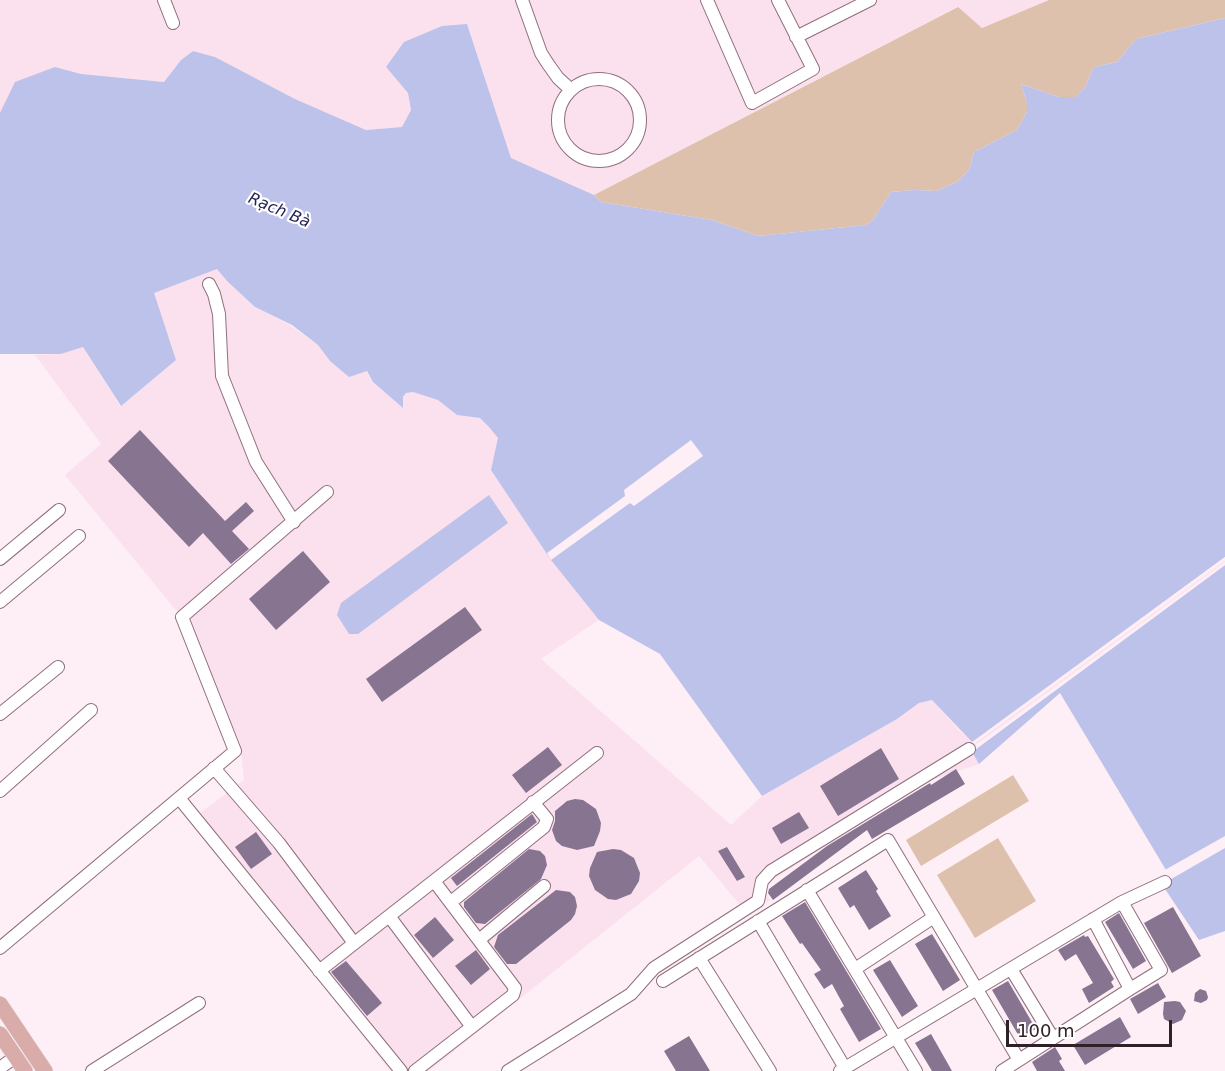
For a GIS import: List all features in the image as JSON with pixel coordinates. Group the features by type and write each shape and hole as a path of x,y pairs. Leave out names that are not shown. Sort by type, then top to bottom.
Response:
{"main road":[{"path":"0,1004 45,1071"},
{"path":"0,1034 24,1071"}],"street":[{"path":"164,0 173,23"},
{"path":"522,0 541,53 558,78 571,90"},
{"path":"707,0 752,103 813,69 777,0"},
{"path":"796,37 870,0"},
{"path":"603,78 620,84 633,95 640,111 640,128 633,144 621,156 604,162 587,160 572,152 562,138 558,121 561,104 571,90 586,81 603,78"},
{"path":"209,284 219,314 222,376 261,472 294,522"},
{"path":"0,948 235,751 182,617 327,492"},
{"path":"0,559 59,510"},
{"path":"0,602 79,536"},
{"path":"0,714 57,667"},
{"path":"0,791 91,710"},
{"path":"508,1071 631,994 654,968 758,901 762,881 771,872 969,749"},
{"path":"320,971 597,753"},
{"path":"214,768 279,843 354,943"},
{"path":"179,798 401,1071"},
{"path":"451,902 544,827 547,819 533,802"},
{"path":"663,981 888,840 1019,1060"},
{"path":"415,1071 513,995 515,988 434,881"},
{"path":"758,921 843,1070 1122,902 1165,882"},
{"path":"479,940 544,886"},
{"path":"807,890 916,1071"},
{"path":"1002,1071 1161,970 1122,902"},
{"path":"388,916 472,1027"},
{"path":"855,969 934,917"},
{"path":"1093,920 1130,989"},
{"path":"699,958 770,1071"},
{"path":"1011,969 1053,1038"},
{"path":"92,1071 199,1003"},
{"path":"0,1068 15,1057"}],"shaded area":[{"path":"0,0 1049,0 982,28 957,7 594,195 511,158 467,24 386,67 408,93 411,110 402,127 366,130 295,99 215,57 193,51 181,60 164,82 81,74 55,67 0,113"},
{"path":"1049,0 1225,0 1225,18 1136,39 1117,62 1094,67 1084,89 1075,97 1059,97 1021,84 1027,103 1027,112 1017,130 974,152 969,170 957,182 936,191 891,192 873,220 866,225 758,236 712,220 601,202 594,195 958,7 982,28"},
{"path":"217,269 255,307 288,324 318,345 330,361 366,371 373,382 402,407 406,393 413,392 438,400 457,415 480,418 489,427 498,438 552,561 599,620 541,659 731,825 762,796 897,719 919,703 932,700 972,742 1225,557 1225,565 972,752 979,764 929,781 763,886 770,900 654,976 646,965 740,905 699,856 429,1071 390,1071 192,819 244,780 240,743 189,626 65,475 101,444 35,355 61,354 83,347 120,406 176,360 153,293"},
{"path":"1013,775 1029,801 921,866 906,840"},
{"path":"998,838 1036,901 975,938 937,875"}],"water":[{"name":"Rạch Bà","path":"1225,18 1225,557 972,742 932,700 919,703 897,719 762,796 660,654 599,620 551,560 491,470 498,438 480,418 457,415 438,400 413,392 406,393 403,397 403,408 373,382 367,371 349,377 330,361 318,345 292,325 255,307 217,269 154,293 176,360 121,406 83,347 61,354 0,354 0,113 15,82 55,67 81,74 164,82 181,60 193,51 215,57 295,99 366,130 402,127 411,110 408,93 386,67 404,42 442,26 467,24 511,158 594,195 601,202 712,220 758,236 866,225 873,220 891,192 936,191 957,182 969,170 974,152 1017,130 1027,112 1027,103 1021,84 1059,97 1075,97 1084,89 1094,67 1117,62 1136,39"},
{"path":"489,495 508,523 358,634 349,634 337,615 341,603"},
{"path":"1225,565 1225,931 1199,940 1165,889 1170,880 1166,870 1060,693 979,764 972,752"}],"pier":[{"path":"691,440 703,456 634,506 630,503 551,560 547,553 625,496 624,490"},
{"path":"1225,557 1225,561 974,744 970,744"},
{"path":"1225,562 1225,565 972,752 970,749"},
{"path":"1225,836 1225,848 1166,882 1163,871"}],"building":[{"path":"140,430 225,521 246,502 254,511 232,531 249,549 231,564 203,533 189,547 108,461"},
{"path":"303,551 330,582 276,630 249,599"},
{"path":"465,607 482,630 382,702 366,679"},
{"path":"548,747 562,765 526,793 512,775"},
{"path":"881,748 899,779 838,816 820,786"},
{"path":"956,769 965,784 872,839 867,830 773,900 768,893 769,889 827,846"},
{"path":"583,800 596,809 601,823 594,846 577,850 562,846 556,841 552,830 555,811 567,801"},
{"path":"799,812 809,828 781,844 772,828"},
{"path":"532,814 537,822 457,886 451,878"},
{"path":"256,832 272,854 251,869 235,847"},
{"path":"727,847 745,877 737,881 718,851"},
{"path":"529,849 540,851 545,856 547,865 541,879 485,924 476,923 464,907 464,902"},
{"path":"621,850 634,858 640,873 639,881 631,894 616,900 608,899 595,890 589,876 597,852"},
{"path":"866,870 891,916 869,930 854,905 850,908 838,888"},
{"path":"556,890 570,892 575,897 577,906 575,914 571,920 516,964 507,964 494,947 498,935"},
{"path":"805,902 881,1029 859,1042 840,1009 844,1006 832,984 824,989 814,974 821,970 802,943 800,944 782,916"},
{"path":"1173,907 1201,956 1172,973 1144,923"},
{"path":"1119,913 1146,961 1133,969 1105,922"},
{"path":"435,917 454,940 433,958 414,935"},
{"path":"932,934 960,980 943,991 915,944"},
{"path":"1084,935 1088,936 1114,979 1111,982 1114,987 1089,1003 1082,989 1093,983 1076,954 1065,961 1058,950"},
{"path":"476,950 490,969 471,985 455,966"},
{"path":"890,960 918,1006 902,1017 873,970"},
{"path":"346,961 382,1003 367,1016 331,972"},
{"path":"1008,981 1036,1029 1020,1038 992,990"},
{"path":"1158,983 1166,997 1138,1014 1130,999"},
{"path":"1200,989 1206,991 1208,997 1201,1003 1194,1001 1195,993"},
{"path":"1164,1002 1180,1002 1186,1011 1182,1020 1173,1024 1164,1019"},
{"path":"1120,1017 1131,1037 1085,1065 1073,1045"},
{"path":"931,1034 952,1071 932,1071 915,1043"},
{"path":"689,1036 710,1071 676,1071 664,1051"},
{"path":"1055,1047 1062,1059 1059,1061 1065,1071 1037,1071 1032,1062"}]}
